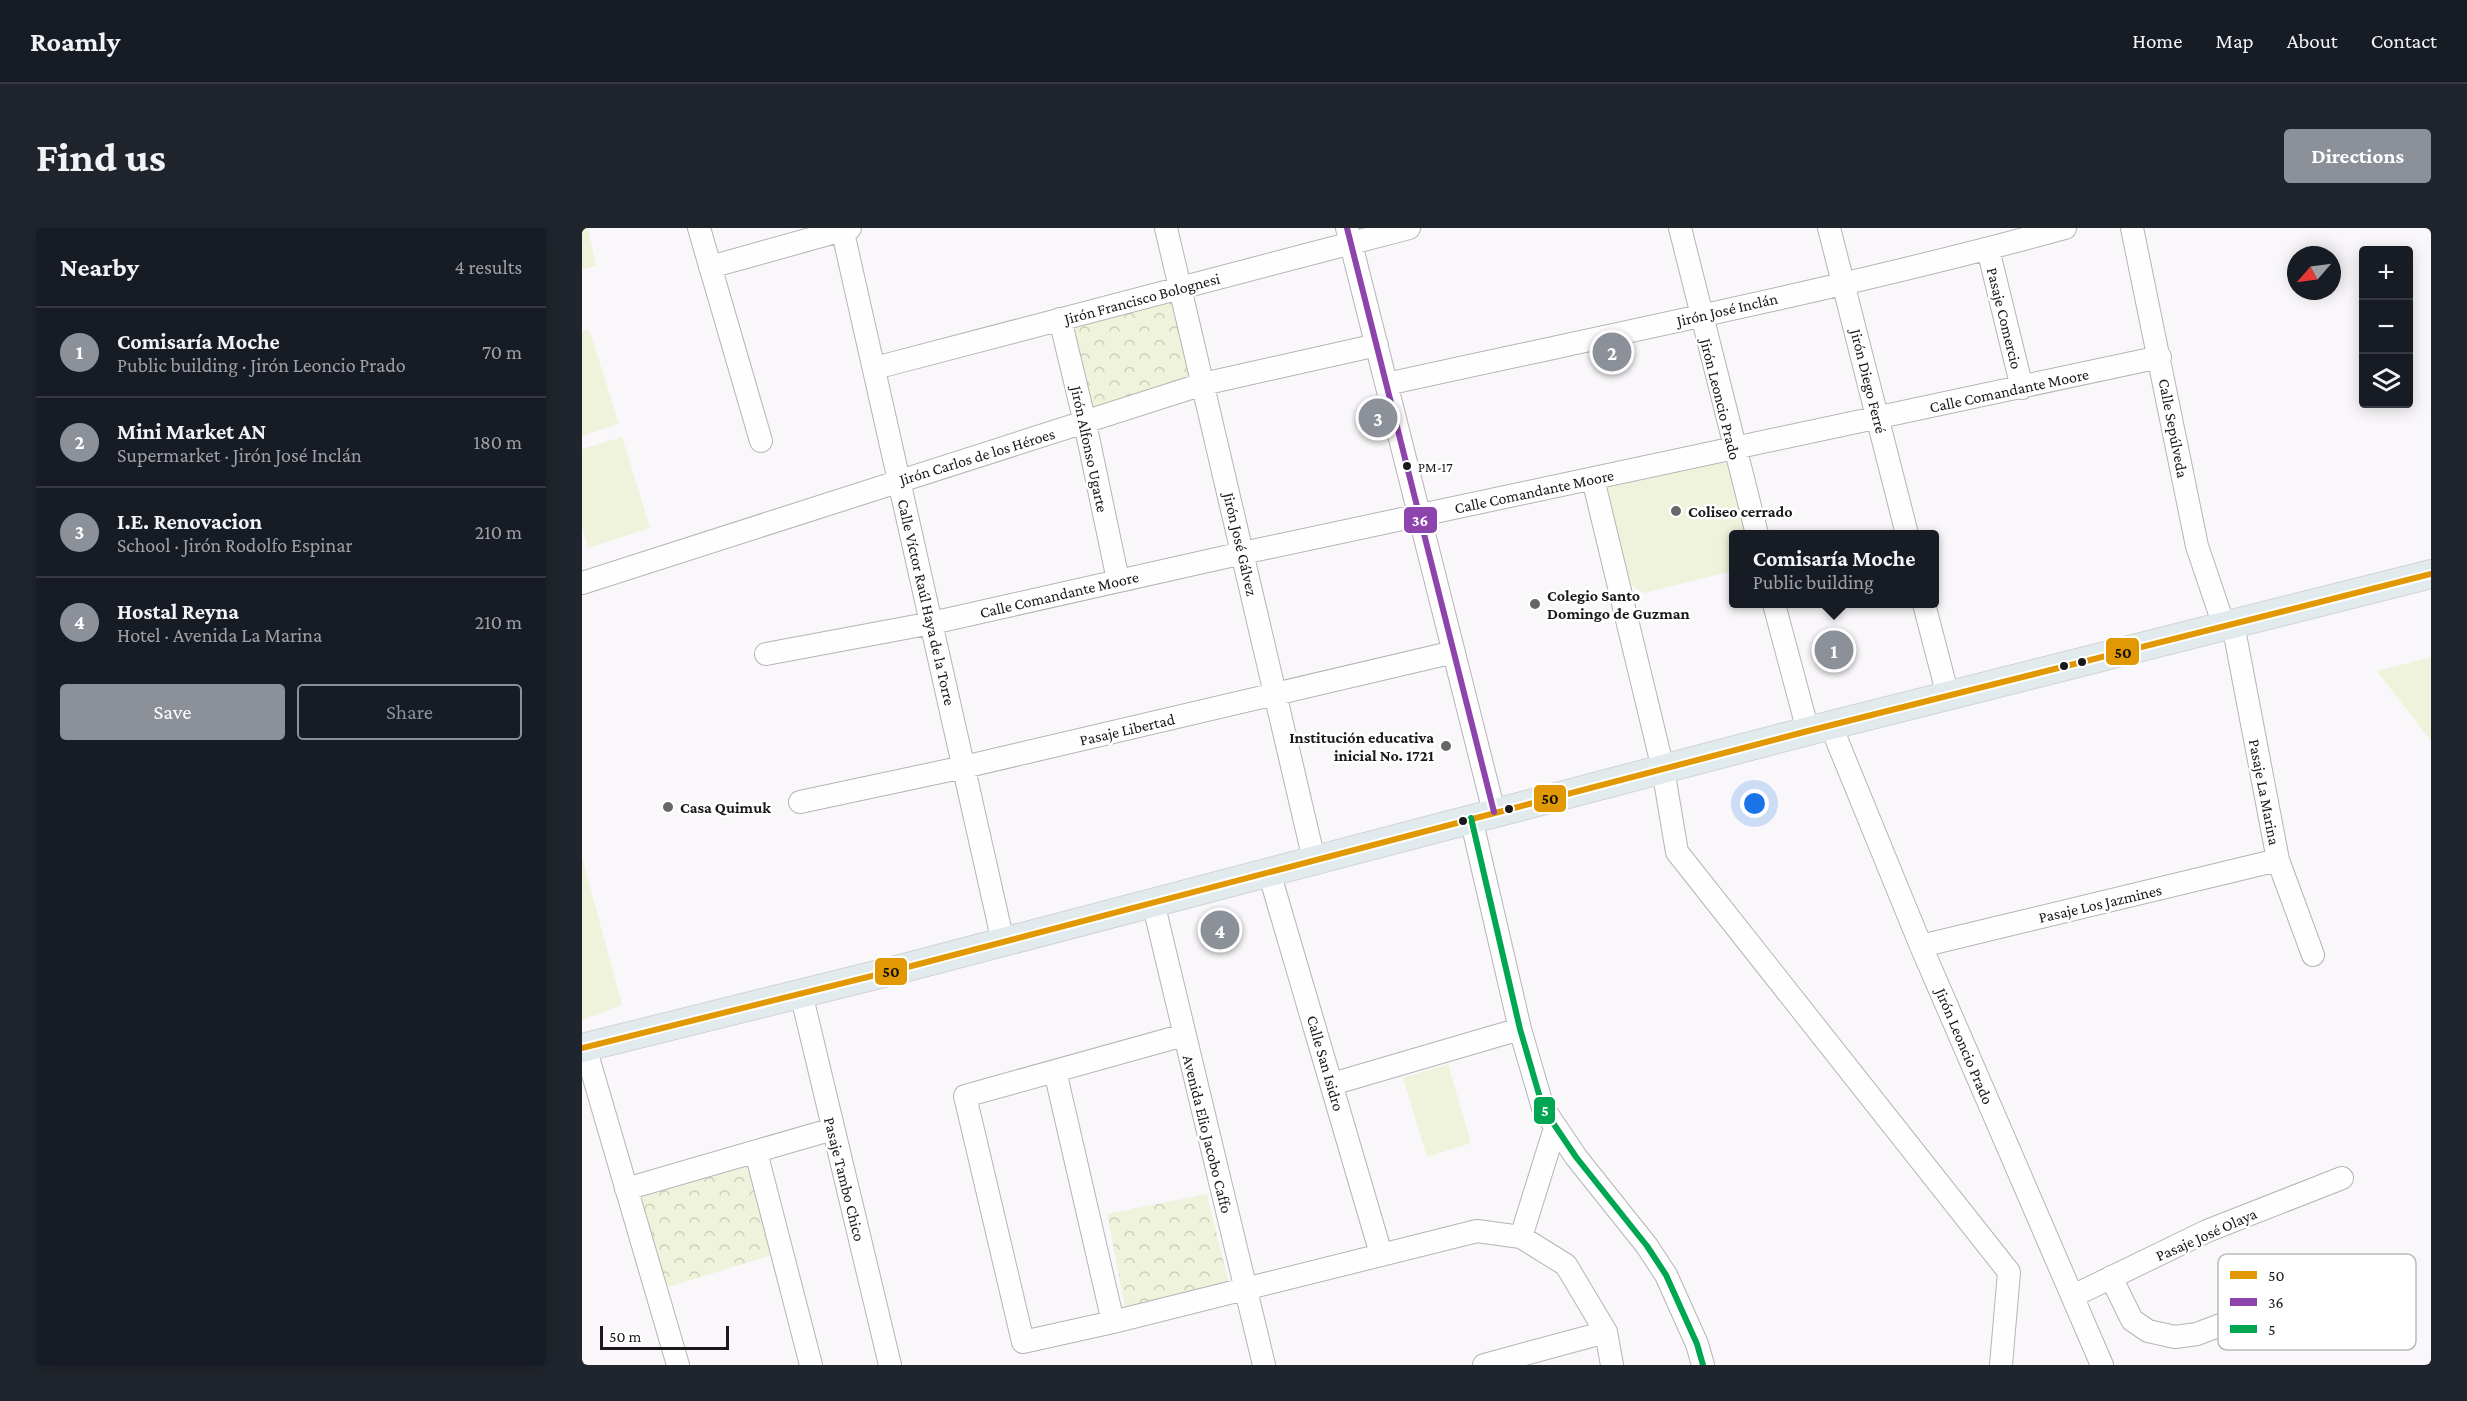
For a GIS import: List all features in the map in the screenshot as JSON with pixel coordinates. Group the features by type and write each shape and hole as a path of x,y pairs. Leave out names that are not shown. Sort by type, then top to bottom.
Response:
{"main road":[{"path":"583,1047 1003,942 1483,815 2431,574"}],"street":[{"path":"699,228 761,441"},
{"name":"Jirón José Gálvez","path":"1166,228 1314,860"},
{"name":"Jirón Francisco Bolognesi","path":"875,368 1180,288 1349,236 1409,228"},
{"name":"Jirón Leoncio Prado","path":"1680,228 1755,530"},
{"name":"Jirón Diego Ferré","path":"1829,228 1906,530"},
{"name":"Jirón José Inclán","path":"1387,384 1844,283 2065,228"},
{"name":"Calle Sepúlveda","path":"2132,228 2197,546 2229,625"},
{"path":"710,267 845,229"},
{"name":"Calle Víctor Raúl Haya de la Torre","path":"845,229 1003,942"},
{"path":"1349,236 1454,652 1520,1029 1543,1108 1576,1157 1647,1246 1666,1275 1697,1344 1703,1365"},
{"name":"Pasaje Comercio","path":"1988,249 2022,387"},
{"name":"Jirón Alfonso Ugarte","path":"1060,319 1085,423 1118,580"},
{"name":"Jirón Carlos de los Héroes","path":"582,583 1203,384 1377,345"},
{"name":"Calle Comandante Moore","path":"766,654 932,622 1243,553 2160,357"},
{"path":"1593,479 1663,769 1677,852 2009,1272 2001,1365"},
{"name":"Jirón Leoncio Prado","path":"1776,608 1819,729 1921,946 2102,1365"},
{"path":"1925,608 1948,696"},
{"name":"Pasaje La Marina","path":"2229,625 2278,860 2313,955"},
{"name":"Pasaje Libertad","path":"800,802 964,767 1454,652"},
{"name":"Pasaje Los Jazmines","path":"1921,946 2278,860"},
{"name":"Calle San Isidro","path":"1269,872 1381,1254"},
{"name":"Avenida Elio Jacobo Caffo","path":"1153,902 1264,1365"},
{"name":"Pasaje Tambo Chico","path":"801,993 890,1365"},
{"path":"1332,1084 1520,1029"},
{"path":"1184,1035 965,1096 1023,1342 1113,1322 1477,1231 1521,1237 1566,1265 1606,1332 1612,1365"},
{"path":"583,1047 678,1365"},
{"path":"1055,1071 1113,1322"},
{"path":"1521,1237 1555,1128"},
{"path":"626,1189 833,1129"},
{"path":"756,1152 811,1365"},
{"name":"Pasaje José Olaya","path":"2073,1296 2207,1231 2342,1178"},
{"path":"2111,1277 2132,1320 2148,1331 2175,1337 2197,1334 2218,1326"},
{"path":"1484,1365 1606,1332"}],"green space":[{"path":"582,228 588,228 596,266 582,269"},
{"path":"1176,292 1197,383 1087,418 1065,321"},
{"path":"589,329 619,424 582,436 582,331"},
{"path":"622,437 650,528 588,548 582,526 582,449"},
{"name":"Coliseo cerrado","path":"1714,458 1728,464 1747,530 1729,530 1729,572 1644,593 1632,586 1603,487"},
{"path":"2431,657 2431,741 2377,671"},
{"path":"582,857 622,1005 582,1020"},
{"path":"1448,1064 1471,1143 1427,1157 1403,1078"},
{"path":"747,1161 775,1254 662,1289 635,1193"},
{"path":"1207,1194 1230,1288 1125,1308 1107,1214"}],"transit line":[{"name":"36","path":"1347,228 1494,812"},
{"name":"50","path":"582,1048 904,968 1808,731 2431,574"},
{"name":"5","path":"1471,818 1520,1029 1543,1108 1576,1157 1647,1246 1666,1275 1697,1344 1703,1365"}],"place":[{"name":"Mini Market AN","path":"1612,352"},
{"name":"I.E. Renovacion","path":"1378,418"},
{"name":"PM-17","path":"1407,466"},
{"name":"Coliseo cerrado","path":"1676,511"},
{"name":"Colegio Santo Domingo de Guzman","path":"1535,604"},
{"name":"Comisaría Moche","path":"1834,650"},
{"name":"Institución educativa inicial No. 1721","path":"1446,746"},
{"name":"Casa Quimuk","path":"668,807"},
{"name":"Hostal Reyna","path":"1220,930"}]}
